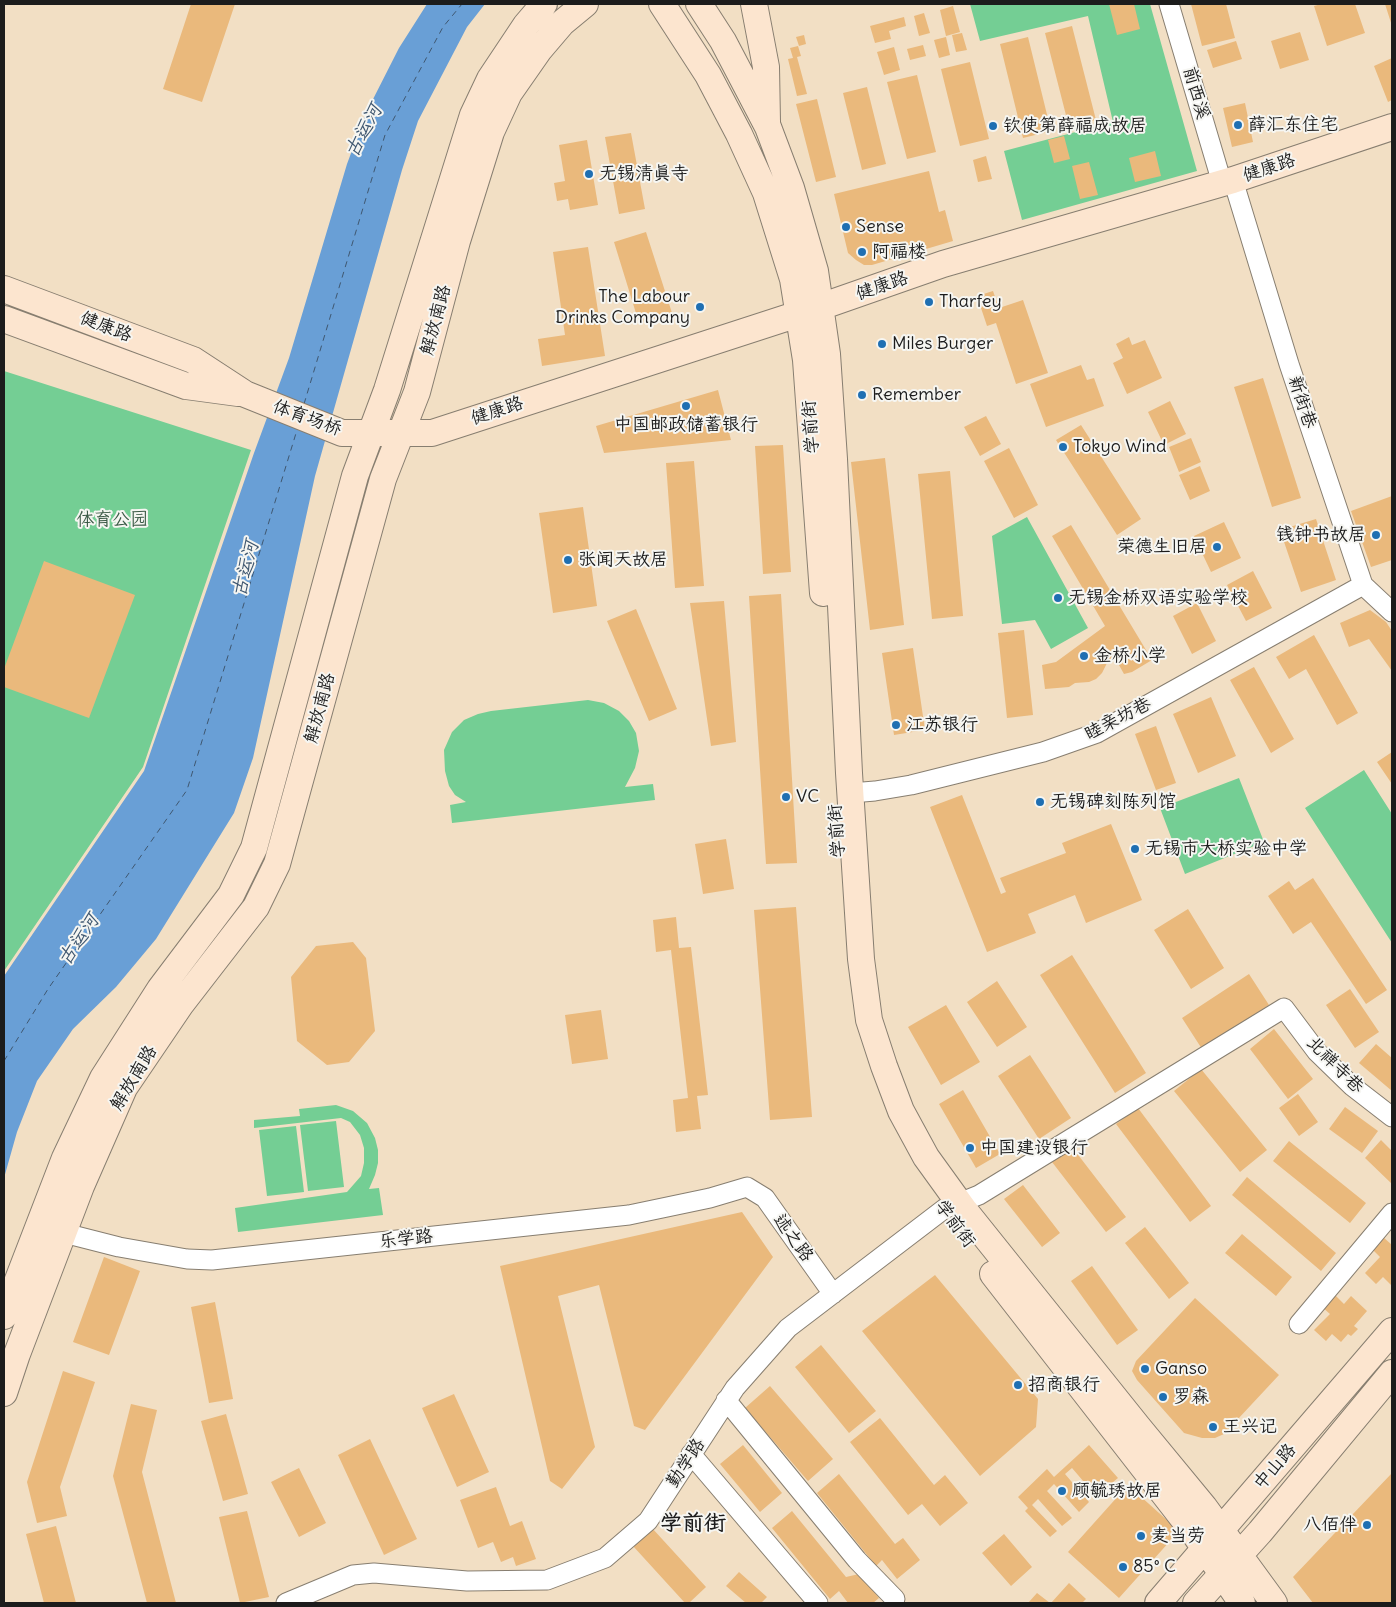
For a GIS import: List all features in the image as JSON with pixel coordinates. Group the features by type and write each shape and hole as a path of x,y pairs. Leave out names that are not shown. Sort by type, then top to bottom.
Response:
{"main road":[{"name":"解放南路","path":"4,1316 64,1158 103,1078 160,989 231,895 254,848 355,476 387,390 473,114 490,79 526,25 544,4"},
{"name":"解放南路","path":"4,1393 81,1186 124,1088 181,1004 256,907 277,864 383,479 417,392 457,241 491,132 509,93 540,50 562,23 585,4"},
{"name":"学前街","path":"662,4 708,76 739,134 766,193 793,279 809,310 826,354 834,459 861,959 869,1020 884,1066 901,1111 951,1206 1192,1530 1242,1603"},
{"name":"学前街","path":"699,4 723,41 768,127 791,188 815,271 809,310 806,360 822,573 845,955 854,1019 869,1072 888,1122 913,1166 951,1206 1138,1427 1204,1507 1274,1603"},
{"path":"754,4 766,67 768,127"},
{"name":"健康路","path":"371,433 432,432 809,310 943,264 1227,181 1392,127"},
{"name":"健康路","path":"4,289 192,360 245,394"},
{"name":"健康路","path":"4,319 186,386 245,394"},
{"name":"体育场桥","path":"245,394 342,433 371,433"},
{"name":"中山路","path":"1158,1603 1392,1331"},
{"name":"中山路","path":"1196,1603 1222,1575 1392,1373"}],"street":[{"name":"前西溪","path":"1169,4 1227,181"},
{"name":"新街巷","path":"1227,181 1363,585 1392,612"},
{"name":"睦亲坊巷","path":"851,792 875,791 919,783 1043,752 1097,733 1363,585"},
{"name":"勤学路","path":"286,1603 353,1575 374,1573 467,1580 547,1580 605,1558 648,1521 726,1400 788,1328 951,1206 979,1195 1284,1008"},
{"name":"北禅寺巷","path":"1284,1008 1317,1052 1352,1086 1392,1117"},
{"name":"乐学路","path":"64,1233 119,1247 187,1259 212,1260 629,1216 710,1198 748,1187"},
{"name":"述之路","path":"748,1187 765,1198 833,1294"},
{"path":"1299,1324 1392,1213"},
{"path":"726,1400 857,1560 895,1599"},
{"path":"691,1454 818,1603"}],"green space":[{"path":"970,4 1150,4 1197,171 1022,220 1004,151 1113,122 1088,16 980,41"},
{"name":"体育公园","path":"4,371 251,450 143,767 4,971"},
{"path":"1027,517 1088,628 1051,649 1035,620 1002,624 992,536"},
{"path":"588,700 604,703 619,711 629,721 636,733 639,751 635,768 625,787 653,784 655,800 452,823 450,805 466,802 455,795 449,786 445,771 444,750 452,732 464,720 491,711"},
{"path":"1364,770 1392,814 1392,943 1305,808"},
{"path":"1239,778 1264,842 1185,874 1160,808"},
{"path":"336,1105 353,1111 367,1123 375,1138 378,1150 378,1163 369,1189 379,1188 383,1215 238,1232 235,1208 347,1192 361,1176 364,1163 364,1148 360,1135 350,1122 341,1118 254,1128 254,1120 300,1116 299,1109"},
{"path":"336,1121 344,1187 308,1191 300,1125"},
{"path":"296,1126 304,1192 267,1196 259,1130"}],"water":[{"name":"古运河","path":"427,4 485,4 467,27 418,121 402,170 315,476 253,758 234,813 156,939 116,987 73,1029 37,1081 17,1132 4,1178 4,976 144,771 254,453 289,358 347,164 366,113 399,48"}],"building":[{"path":"191,4 235,4 202,102 163,89"},
{"path":"1109,4 1134,4 1140,29 1117,35"},
{"path":"1191,4 1226,4 1235,38 1202,46"},
{"path":"1321,4 1355,4 1365,33 1327,46 1314,6"},
{"path":"1385,4 1392,4 1392,26"},
{"path":"953,6 960,32 946,36 940,10"},
{"path":"924,13 930,33 919,36 914,16"},
{"path":"904,17 906,26 889,31 891,39 875,43 870,26"},
{"path":"1072,26 1096,120 1069,127 1045,33"},
{"path":"1300,32 1309,60 1280,69 1271,41"},
{"path":"962,33 967,50 956,52 952,35"},
{"path":"804,35 806,44 799,46 796,37"},
{"path":"946,37 950,55 939,58 934,40"},
{"path":"1028,37 1051,131 1023,138 1000,44"},
{"path":"1236,41 1242,59 1213,68 1207,50"},
{"path":"923,45 926,56 910,60 907,49"},
{"path":"798,46 801,56 797,57 807,94 797,96 788,59 793,58 790,48"},
{"path":"894,47 900,70 884,75 877,52"},
{"path":"1392,58 1392,100 1388,102 1374,66"},
{"path":"970,62 989,139 960,146 941,69"},
{"path":"917,75 936,152 907,159 887,82"},
{"path":"867,87 886,164 862,170 843,93"},
{"path":"817,99 836,177 816,182 796,104"},
{"name":"薛汇东住宅","path":"1245,103 1253,142 1232,147 1223,108"},
{"path":"631,133 645,209 619,214 605,137"},
{"path":"1064,136 1070,159 1054,163 1048,140"},
{"path":"587,140 598,205 570,210 568,199 557,201 554,183 565,181 559,145"},
{"path":"1155,151 1161,176 1135,182 1129,158"},
{"path":"986,156 992,179 978,182 973,160"},
{"path":"1089,162 1098,195 1080,199 1072,166"},
{"path":"929,171 939,212 945,210 953,241 872,265 864,265 848,253 834,194"},
{"path":"646,232 672,313 639,323 614,242"},
{"path":"588,247 605,356 542,366 538,339 565,335 553,252"},
{"path":"993,291 999,308 1023,300 1048,373 1016,384 996,323 987,326 977,296"},
{"path":"1129,337 1132,345 1145,340 1162,378 1127,394 1113,363 1123,358 1116,344"},
{"path":"1081,365 1087,380 1094,378 1104,406 1046,427 1030,384"},
{"path":"1263,378 1301,498 1272,507 1234,387"},
{"path":"718,390 731,440 604,453 596,426"},
{"path":"1170,401 1186,434 1164,445 1148,412"},
{"path":"986,416 1001,444 980,456 964,427"},
{"path":"1081,425 1141,519 1117,535 1056,440"},
{"path":"1191,438 1201,462 1179,472 1169,447"},
{"path":"783,445 791,572 763,574 755,446"},
{"path":"1009,448 1038,505 1014,518 984,461"},
{"path":"885,458 904,625 870,630 851,462"},
{"path":"694,461 704,586 675,588 666,463"},
{"path":"1200,466 1210,491 1190,500 1179,475"},
{"path":"950,471 963,616 932,619 918,474"},
{"name":"钱钟书故居","path":"1392,496 1392,560 1371,567 1351,511"},
{"name":"张闻天故居","path":"583,507 597,606 553,613 539,513"},
{"path":"1316,519 1336,580 1301,592 1280,530"},
{"name":"荣德生旧居","path":"1224,522 1241,558 1211,572 1194,536"},
{"path":"1071,525 1152,660 1132,672 1124,674 1115,658 1107,663 1102,673 1096,679 1089,682 1075,683 1069,687 1045,689 1042,665 1056,662 1105,626 1052,536"},
{"path":"44,561 135,595 89,718 4,687 4,669"},
{"path":"1253,571 1272,608 1246,621 1227,585"},
{"path":"781,594 797,863 766,864 749,596"},
{"path":"724,601 736,742 711,746 690,603"},
{"path":"1197,603 1216,641 1192,654 1173,616"},
{"path":"636,609 677,709 649,721 607,621"},
{"path":"1370,610 1386,622 1392,631 1392,671 1369,639 1349,647 1340,623"},
{"path":"1024,630 1033,715 1007,718 998,633"},
{"path":"1314,635 1358,713 1337,725 1306,669 1289,679 1276,657"},
{"path":"913,648 925,730 894,735 882,653"},
{"path":"1254,667 1294,739 1271,753 1230,680"},
{"path":"1211,697 1236,756 1198,773 1173,714"},
{"path":"1156,726 1176,783 1156,790 1135,734"},
{"path":"1392,752 1392,784 1377,762"},
{"path":"962,795 1001,894 1006,892 1000,878 1066,853 1062,843 1111,824 1142,900 1086,923 1075,895 1028,914 1036,933 987,952 930,807"},
{"path":"726,839 734,889 703,894 695,844"},
{"path":"1313,878 1387,990 1366,1004 1311,922 1293,934 1268,896 1289,881 1295,890"},
{"path":"796,907 812,1117 770,1120 754,910"},
{"path":"1188,909 1224,968 1191,989 1154,930"},
{"path":"676,917 679,948 691,947 708,1095 697,1096 701,1129 676,1132 673,1100 688,1098 671,950 656,952 653,920"},
{"path":"353,942 366,958 375,1031 349,1062 327,1065 297,1041 291,977 316,946"},
{"path":"1072,955 1146,1073 1115,1093 1040,975"},
{"path":"1249,974 1269,1005 1202,1049 1182,1018"},
{"path":"997,981 1027,1027 997,1047 967,1002"},
{"path":"1350,989 1379,1032 1355,1048 1326,1005"},
{"path":"946,1005 980,1062 941,1085 908,1027"},
{"path":"601,1010 608,1059 572,1064 565,1015"},
{"path":"1274,1029 1313,1079 1288,1099 1250,1049"},
{"path":"1376,1044 1392,1058 1392,1091 1359,1063"},
{"path":"1030,1055 1071,1118 1039,1139 998,1076"},
{"path":"1201,1069 1267,1150 1240,1172 1174,1091"},
{"path":"963,1090 1000,1154 976,1168 939,1104"},
{"path":"1298,1094 1318,1122 1299,1136 1279,1108"},
{"path":"1345,1107 1378,1131 1362,1153 1329,1129"},
{"path":"1138,1108 1211,1206 1190,1222 1116,1124"},
{"path":"1381,1140 1392,1151 1392,1184 1365,1158"},
{"path":"1289,1141 1366,1203 1350,1223 1273,1161"},
{"path":"1072,1147 1126,1217 1106,1232 1052,1162"},
{"path":"1247,1177 1336,1253 1321,1271 1232,1195"},
{"path":"1023,1185 1060,1233 1042,1247 1004,1199"},
{"path":"742,1212 773,1257 645,1430 634,1426 599,1285 558,1296 595,1447 562,1489 550,1481 500,1266"},
{"path":"1145,1227 1189,1283 1169,1299 1125,1243"},
{"path":"1242,1234 1292,1277 1276,1296 1225,1253"},
{"path":"1383,1237 1392,1245 1391,1285 1383,1277 1376,1284 1365,1273 1380,1257 1372,1249"},
{"path":"104,1257 140,1271 109,1355 73,1342"},
{"path":"1092,1266 1138,1330 1117,1345 1071,1281"},
{"path":"935,1275 1038,1399 1036,1427 980,1476 862,1331"},
{"path":"1334,1294 1344,1304 1351,1296 1367,1311 1354,1326 1358,1329 1351,1336 1348,1334 1341,1342 1332,1334 1326,1341 1314,1330 1330,1314 1322,1307"},
{"path":"1195,1298 1279,1375 1224,1434 1215,1438 1202,1438 1184,1433 1137,1380 1132,1371 1136,1361"},
{"path":"215,1302 233,1399 209,1403 191,1307"},
{"path":"821,1345 876,1411 849,1433 795,1367"},
{"path":"63,1371 95,1382 60,1487 67,1516 37,1523 27,1482"},
{"path":"770,1386 833,1459 808,1481 745,1408"},
{"path":"454,1394 489,1472 457,1487 422,1408"},
{"path":"131,1404 157,1410 142,1472 176,1603 147,1603 113,1476"},
{"path":"226,1414 248,1494 223,1501 201,1421"},
{"path":"880,1418 934,1485 945,1475 968,1503 940,1526 922,1504 908,1515 850,1442"},
{"path":"370,1439 417,1539 384,1555 338,1455"},
{"path":"743,1445 782,1493 760,1512 720,1464"},
{"path":"1089,1445 1118,1478 1096,1496 1072,1468 1065,1474 1089,1502 1079,1512 1054,1484 1047,1491 1072,1518 1062,1526 1038,1499 1032,1505 1057,1531 1050,1537 1025,1511 1028,1508 1018,1497 1047,1469 1054,1477"},
{"path":"299,1468 326,1523 299,1537 271,1482"},
{"name":"八佰伴","path":"1392,1473 1392,1603 1313,1603 1293,1577"},
{"path":"839,1474 895,1544 903,1538 920,1560 897,1579 882,1560 876,1566 817,1493"},
{"path":"1128,1485 1179,1531 1119,1598 1068,1552"},
{"path":"496,1487 510,1526 522,1521 536,1559 516,1566 513,1557 501,1562 493,1542 478,1548 460,1500"},
{"path":"247,1511 269,1597 240,1603 219,1517"},
{"path":"792,1511 846,1577 859,1574 879,1598 873,1603 848,1603 839,1591 830,1599 772,1528"},
{"path":"56,1526 76,1603 44,1603 26,1534"},
{"path":"652,1528 706,1587 689,1603 685,1603 633,1546"},
{"path":"1004,1534 1032,1567 1011,1586 982,1553"},
{"path":"739,1572 767,1597 761,1603 746,1603 726,1586"},
{"path":"1069,1583 1086,1599 1082,1603 1051,1603"},
{"path":"1037,1593 1050,1603 1028,1603"}],"ferry route":[{"path":"304,404 385,135 443,27 462,4"},
{"path":"4,1061 48,989 187,790 297,430"}],"place":[{"name":"薛汇东住宅","path":"1238,125"},
{"name":"钦使第薛福成故居","path":"993,126"},
{"name":"无锡清真寺","path":"589,174"},
{"name":"Sense","path":"846,227"},
{"name":"阿福楼","path":"862,252"},
{"name":"Tharfey","path":"929,302"},
{"name":"The Labour Drinks Company","path":"700,307"},
{"name":"Miles Burger","path":"882,344"},
{"name":"Remember","path":"862,395"},
{"name":"中国邮政储蓄银行","path":"686,406"},
{"name":"Tokyo Wind","path":"1063,447"},
{"name":"钱钟书故居","path":"1376,535"},
{"name":"荣德生旧居","path":"1217,547"},
{"name":"张闻天故居","path":"568,560"},
{"name":"无锡金桥双语实验学校","path":"1058,598"},
{"name":"金桥小学","path":"1084,656"},
{"name":"江苏银行","path":"896,725"},
{"name":"VC","path":"786,797"},
{"name":"无锡碑刻陈列馆","path":"1040,802"},
{"name":"无锡市大桥实验中学","path":"1135,849"},
{"name":"中国建设银行","path":"970,1148"},
{"name":"Ganso","path":"1145,1369"},
{"name":"招商银行","path":"1018,1385"},
{"name":"罗森","path":"1163,1397"},
{"name":"王兴记","path":"1213,1427"},
{"name":"顾毓琇故居","path":"1062,1491"},
{"name":"八佰伴","path":"1367,1525"},
{"name":"麦当劳","path":"1141,1536"},
{"name":"85° C","path":"1123,1567"}],"district":[{"name":"学前街","path":"693,1524"}]}
